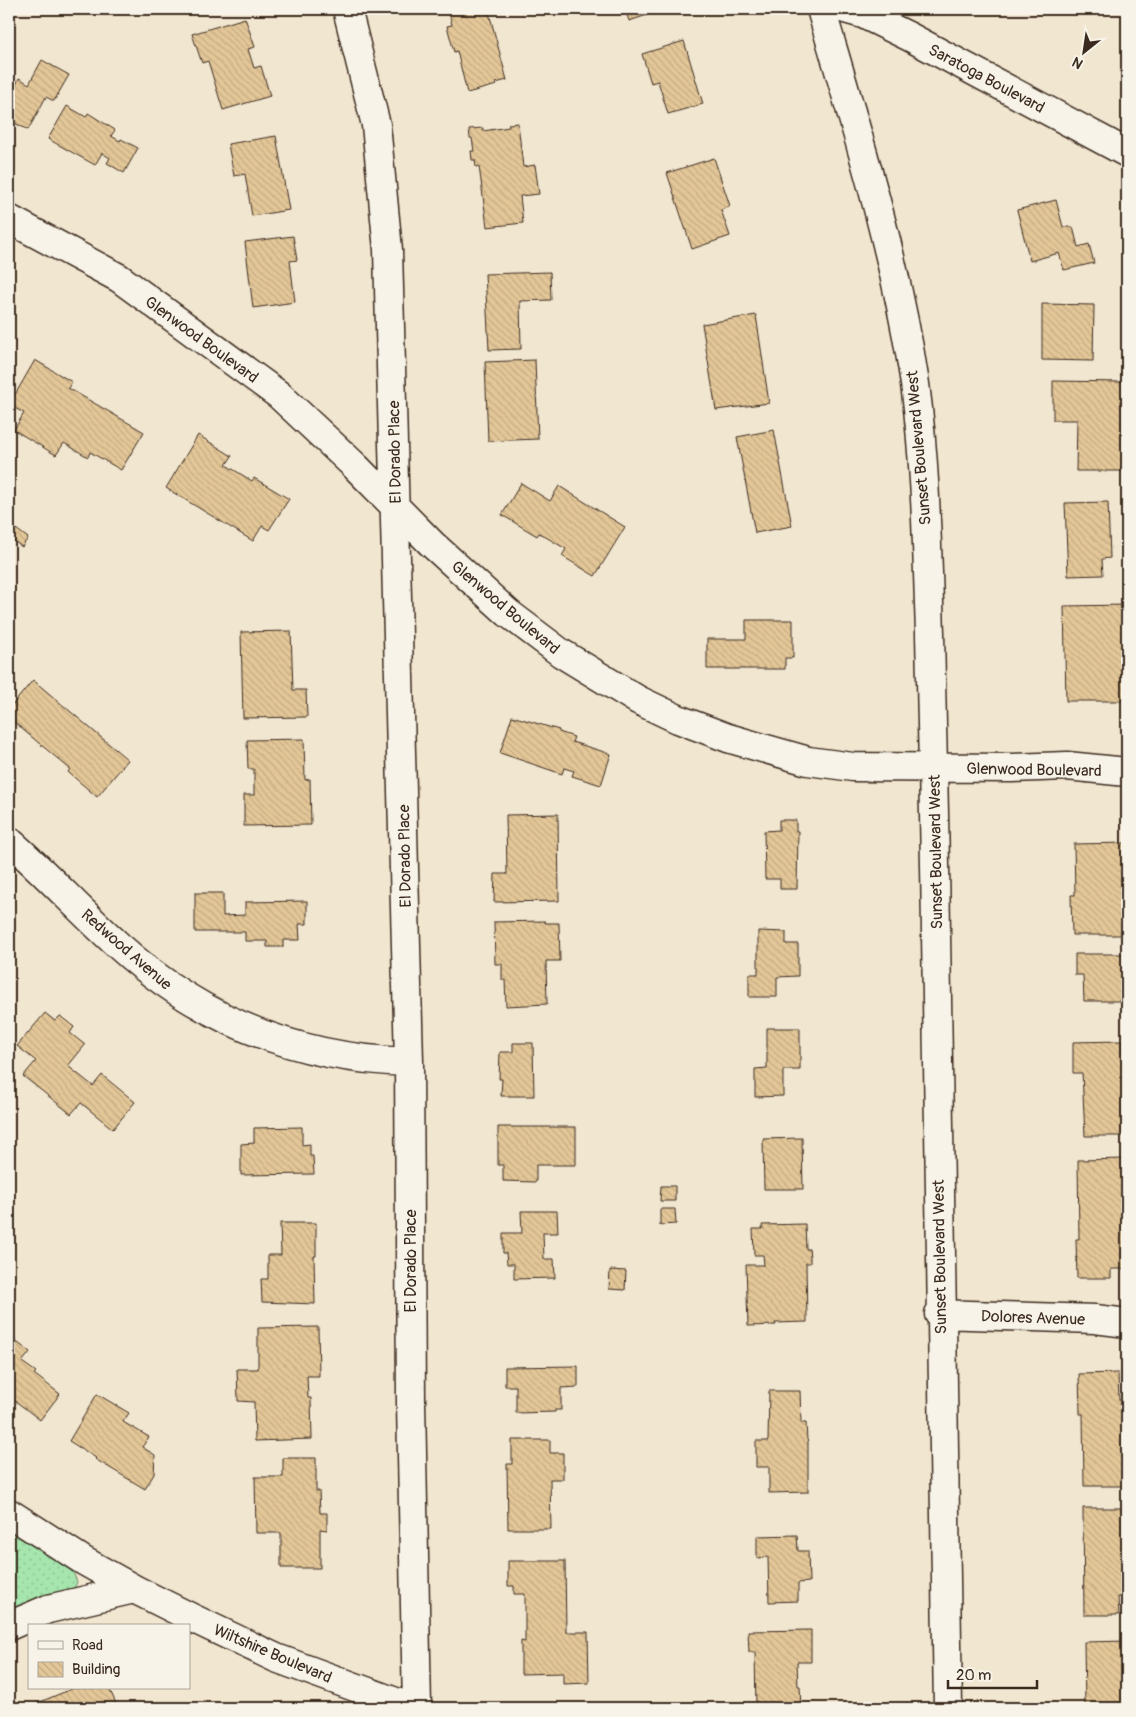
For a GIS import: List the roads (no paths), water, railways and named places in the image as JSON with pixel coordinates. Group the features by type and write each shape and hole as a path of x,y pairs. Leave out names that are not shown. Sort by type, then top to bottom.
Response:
{"street":[{"name":"El Dorado Place","path":"347,9 376,125 388,250 409,1062 411,1423 417,1708"},
{"name":"Sunset Boulevard West","path":"821,9 883,231 900,306 915,386 922,465 928,561 934,768 939,1314 948,1708"},
{"name":"Saratoga Boulevard","path":"845,9 863,14 910,37 1127,153"},
{"name":"Glenwood Boulevard","path":"9,219 119,278 278,395 356,467 432,544 508,613 560,654 638,700 678,719 728,738 808,761 853,767 1012,768 1067,766 1127,772"},
{"name":"Redwood Avenue","path":"9,841 119,946 164,982 205,1008 252,1030 292,1044 372,1061 409,1062"},
{"name":"Dolores Avenue","path":"939,1314 1095,1319 1127,1323"},
{"name":"Wiltshire Boulevard","path":"9,1513 70,1552 134,1589 276,1658 412,1708"},
{"path":"9,1626 48,1609 134,1589"}]}
